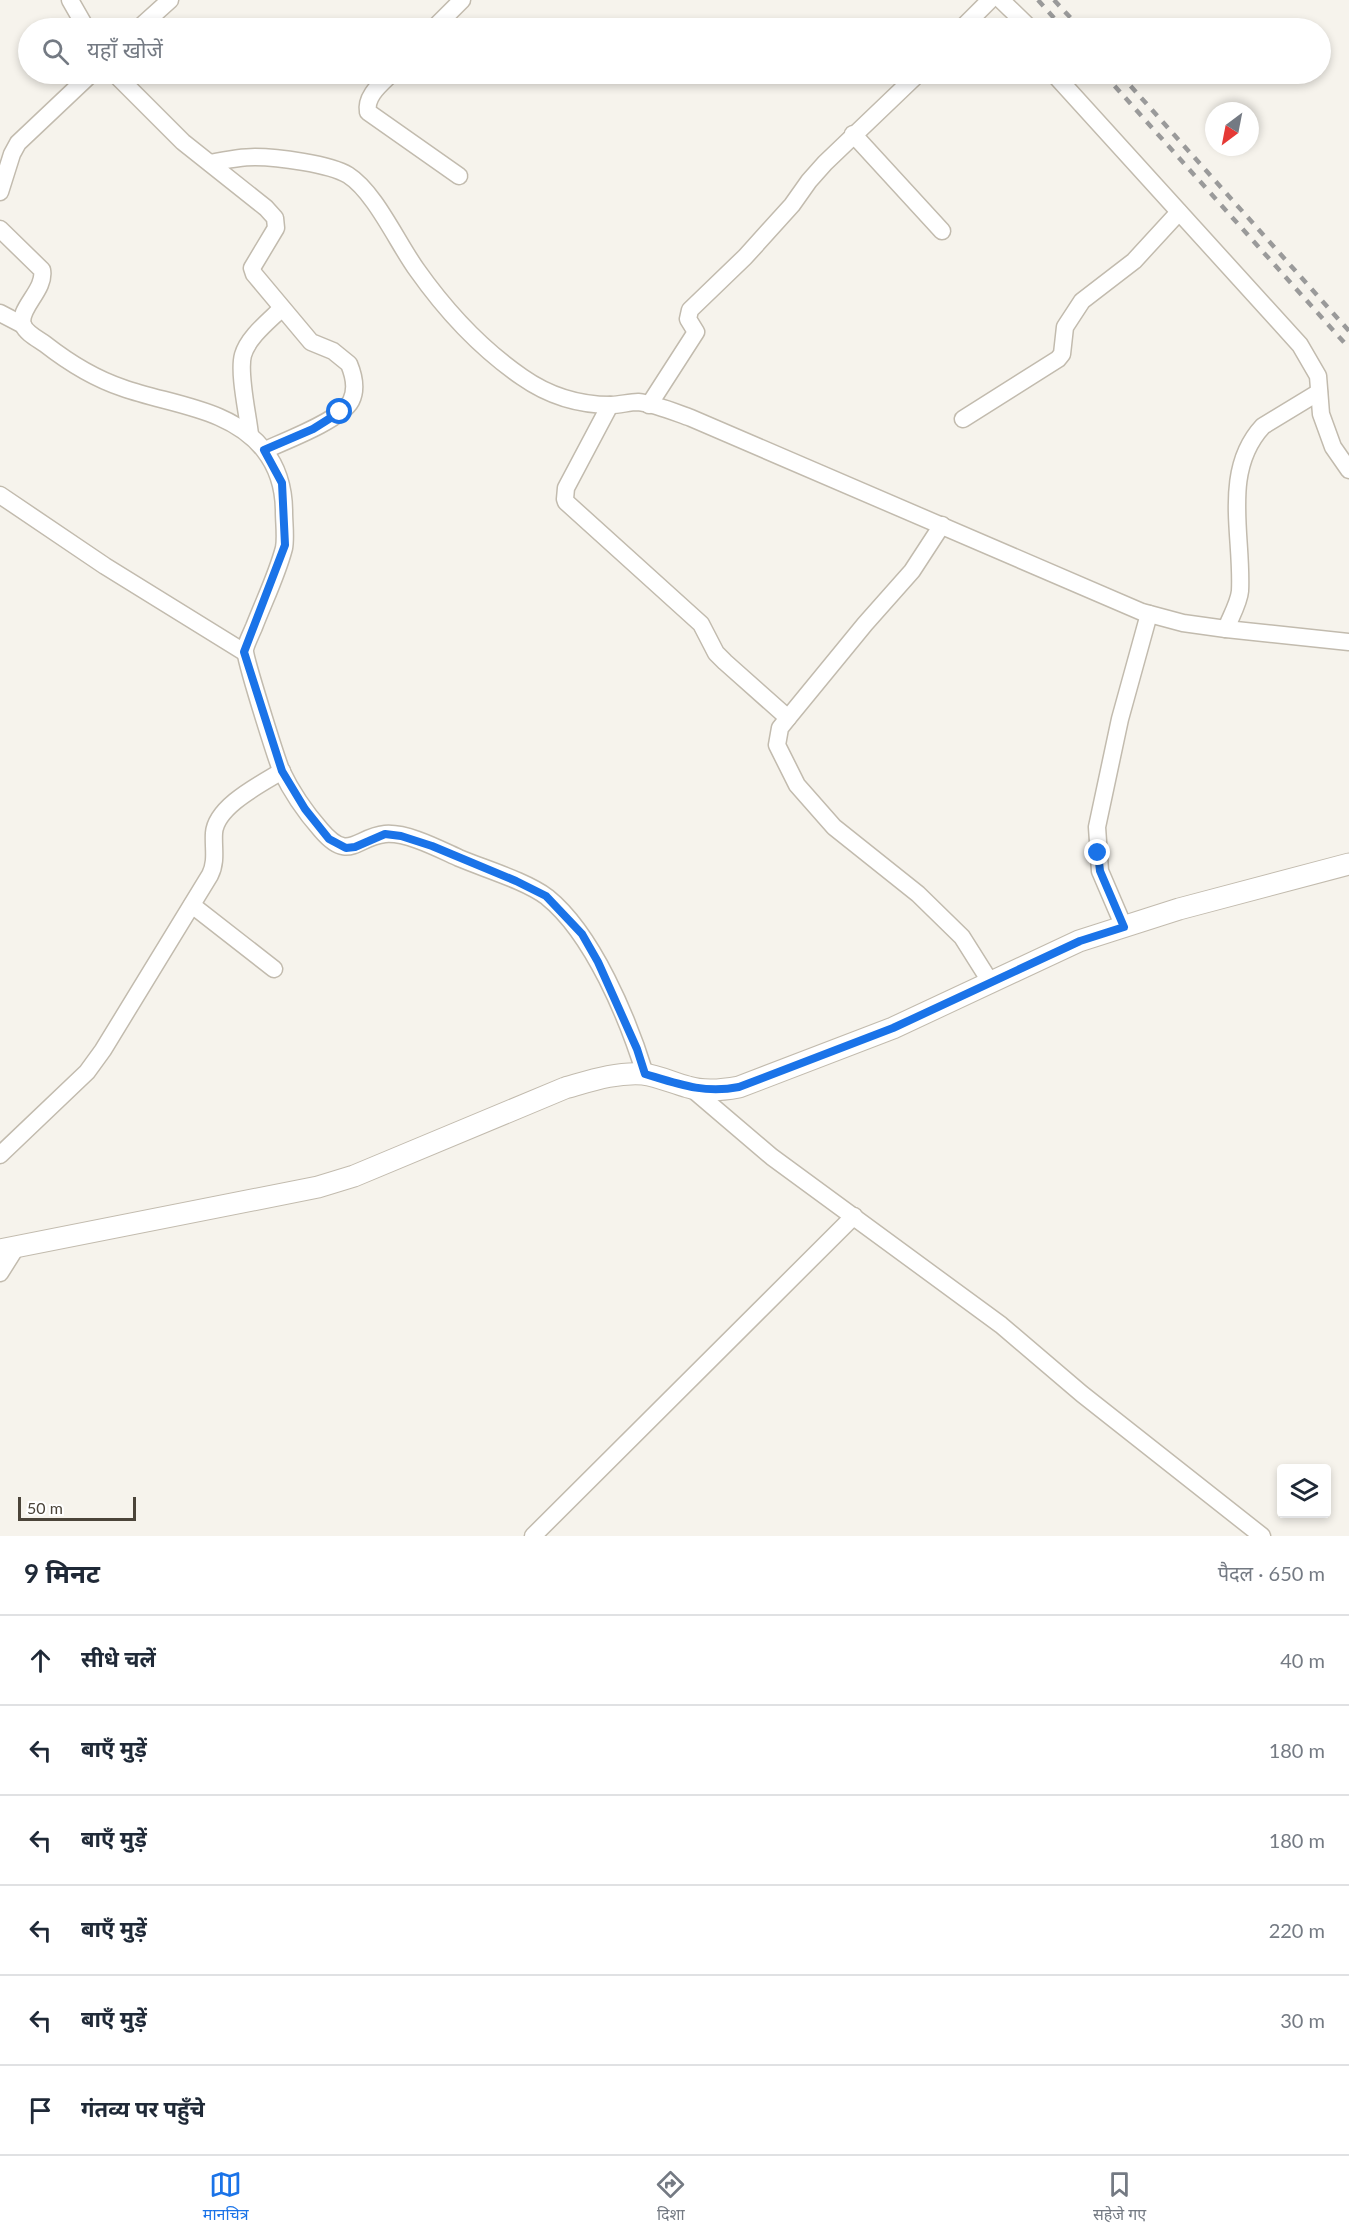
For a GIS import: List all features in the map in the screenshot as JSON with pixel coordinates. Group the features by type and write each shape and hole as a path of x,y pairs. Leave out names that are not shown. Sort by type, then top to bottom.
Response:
{"street":[{"path":"70,0 80,18"},
{"path":"151,18 170,0"},
{"path":"444,18 462,0"},
{"path":"972,18 990,0"},
{"path":"1001,0 1020,18"},
{"path":"0,192 12,154 18,143 80,84"},
{"path":"125,84 183,142 266,208 275,218 276,228 252,268 254,274 311,342 333,351 350,364 354,389 350,402 340,412 313,429 264,450"},
{"path":"382,84 369,99 368,112 459,176"},
{"path":"649,405 696,333 688,319 690,310 746,257 792,205 809,181 853,134 908,84"},
{"path":"1063,84 1300,345 1318,376 1321,414 1333,447 1349,470"},
{"path":"853,134 942,231"},
{"path":"210,163 239,158 270,158 334,169 349,176 363,188 375,204 444,306 475,339 522,377 547,393 575,402 610,405 638,402 690,418 1149,614 1182,623 1349,642"},
{"path":"963,419 1058,359 1062,354 1065,327 1082,301 1134,261 1179,212"},
{"path":"0,230 42,270 42,282 22,316 23,326"},
{"path":"250,435 242,369 243,355 253,338 282,308"},
{"path":"0,313 23,326 27,332 64,359 113,384 214,414 250,435 264,450 282,483 285,545 244,652 282,771 316,824 329,839 346,848 355,847 385,834 401,836 432,846 546,896 582,934 598,962 637,1049 645,1074"},
{"path":"1226,629 1240,593 1235,502 1248,449 1263,426 1319,392"},
{"path":"610,405 566,488 566,502 701,624 716,653 788,718"},
{"path":"0,495 105,566 244,652"},
{"path":"942,525 912,572 780,728 777,745 797,784 834,827 918,894 962,937 991,983"},
{"path":"1124,927 1100,871 1097,827 1120,719 1149,614"},
{"path":"0,1155 87,1072 119,1026 213,868 214,831 218,819 237,799 282,771"},
{"path":"0,1274 9,1248 318,1187 354,1176 565,1088 600,1078 621,1074 645,1074 691,1088 724,1090 739,1087 893,1028 1080,941 1179,909 1349,864"},
{"path":"192,905 274,969"},
{"path":"691,1088 772,1157 1002,1325 1082,1394 1262,1536"},
{"path":"533,1536 854,1216"}],"railway":[{"path":"1038,0 1054,18"},
{"path":"1054,0 1071,18"},
{"path":"1113,84 1349,348"},
{"path":"1129,84 1349,331"}],"route":[{"path":"340,412 313,429 264,450 282,483 285,545 244,652 282,771 305,809 322,831 329,839 346,848 355,847 385,834 401,836 432,846 546,896 582,934 598,962 628,1027 645,1074 691,1088 724,1090 739,1087 893,1028 1080,941 1124,927 1100,871 1098,853"}]}
